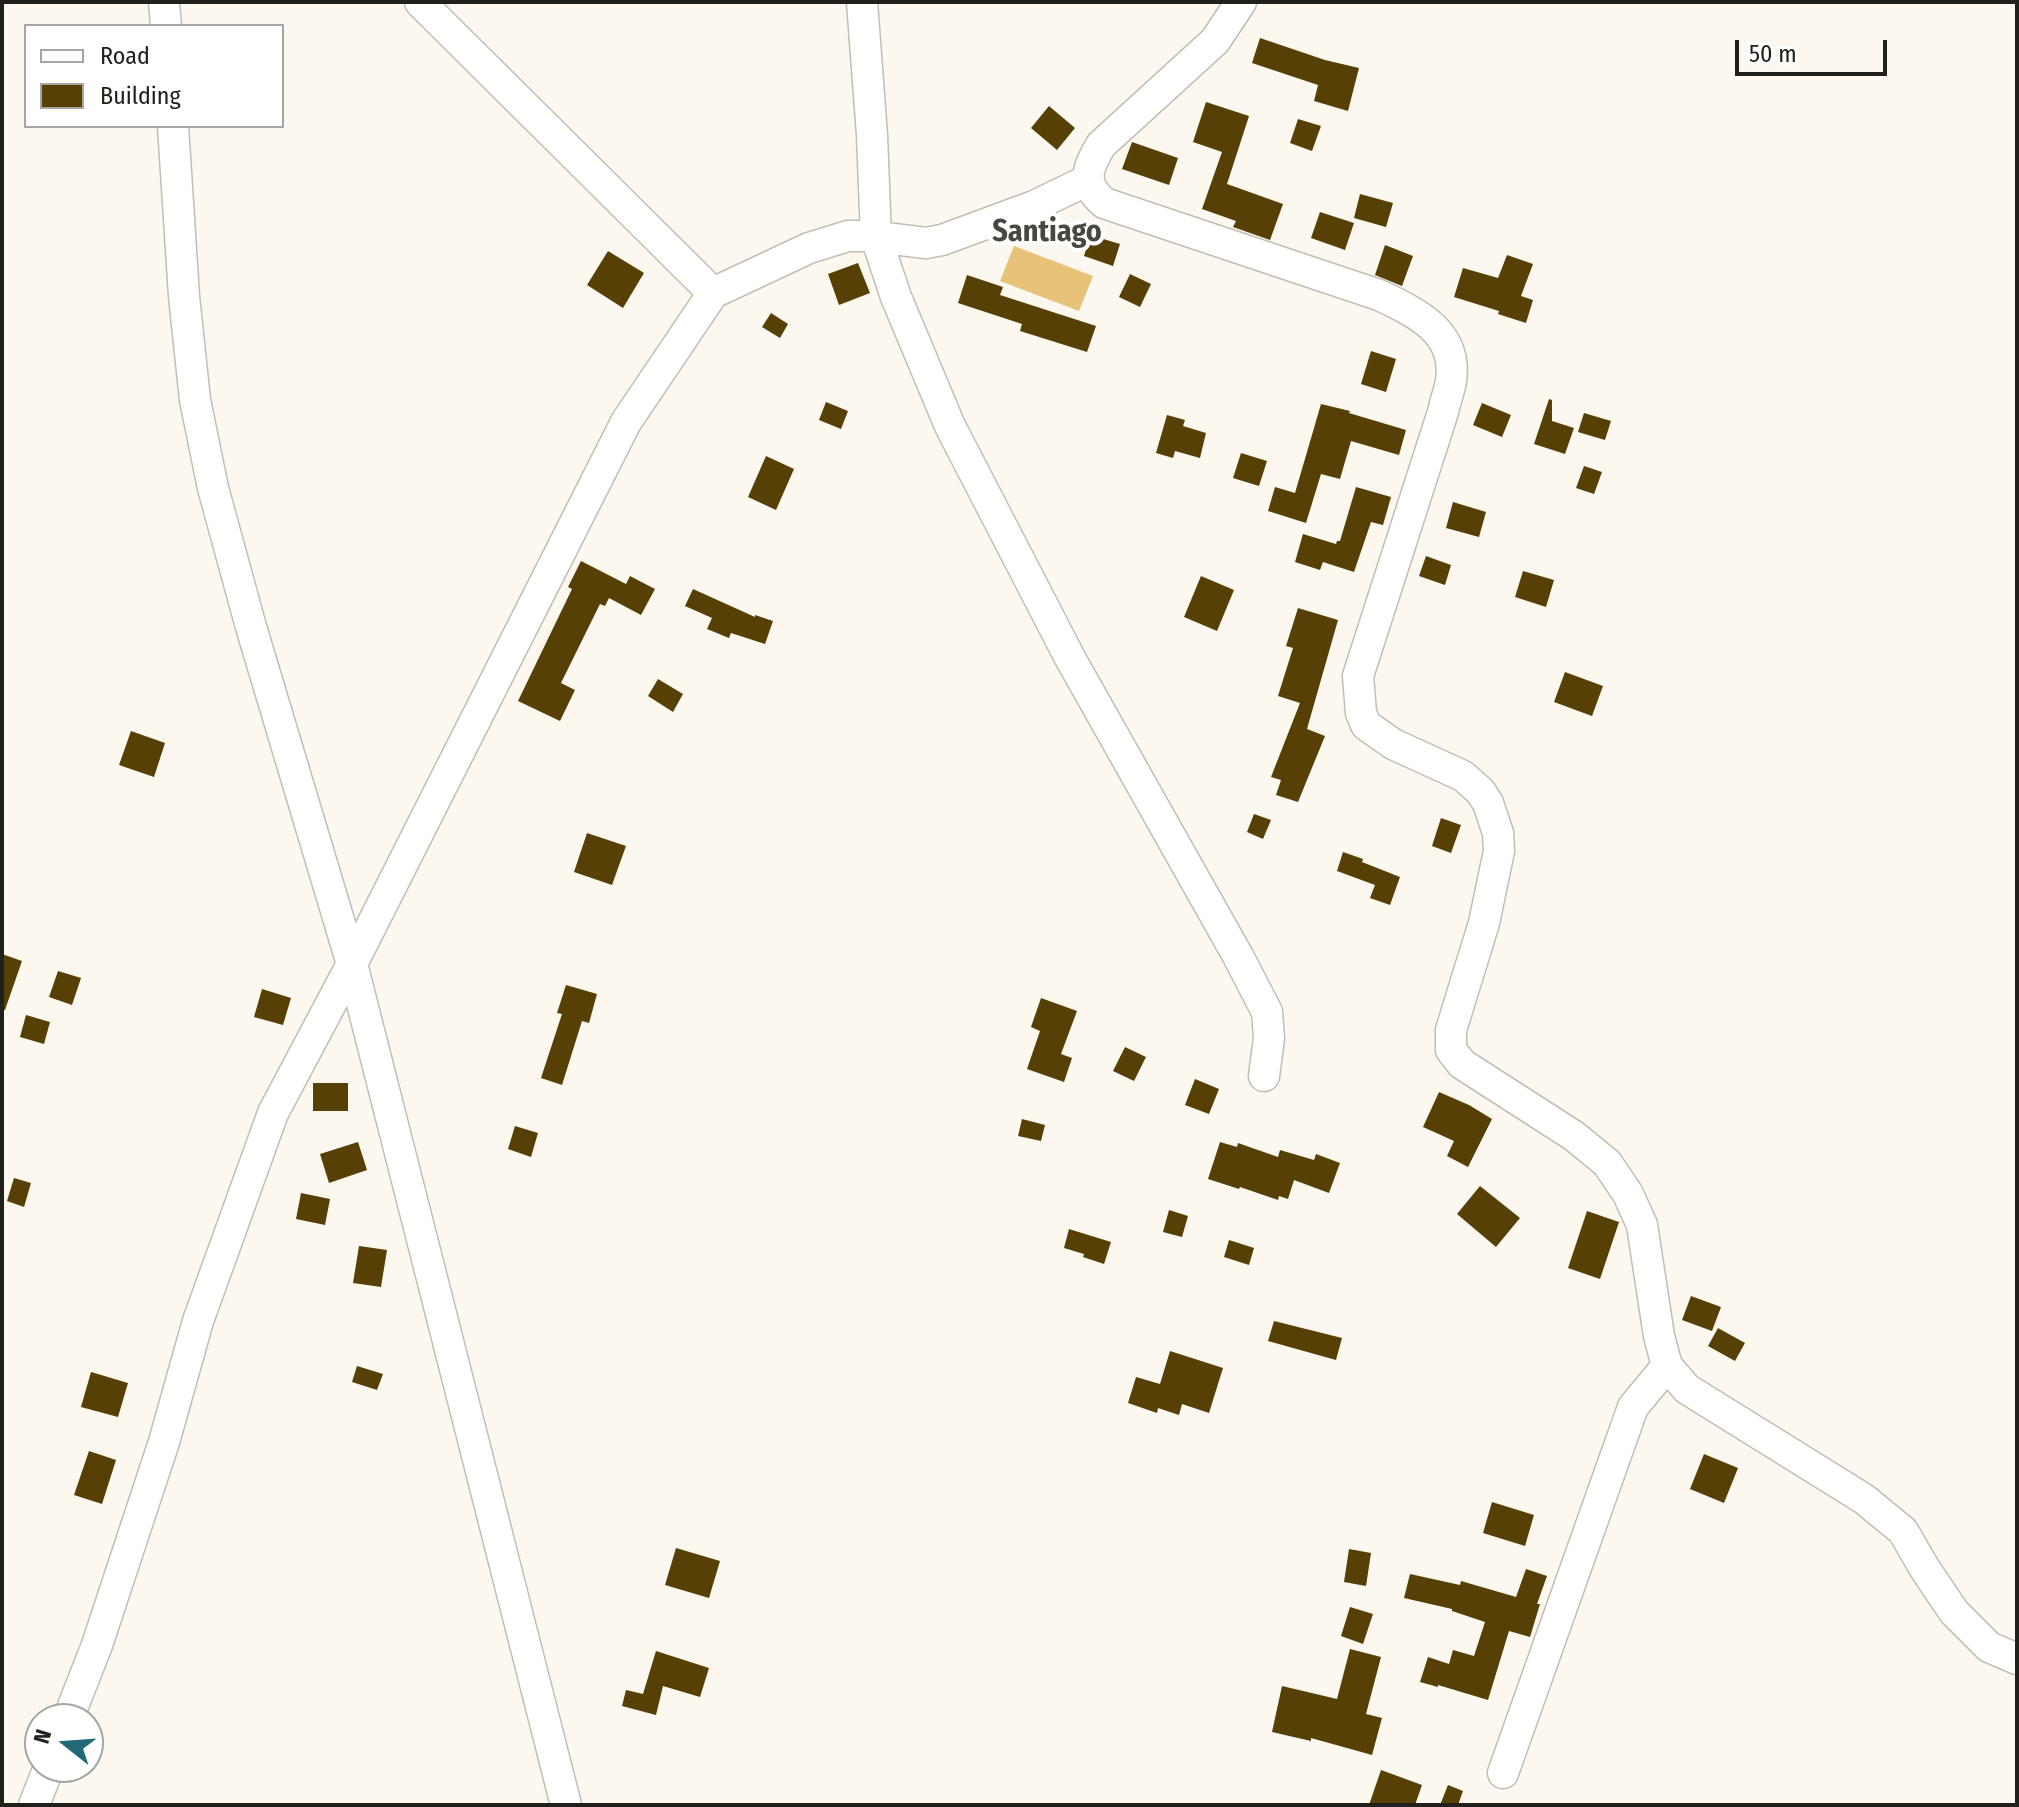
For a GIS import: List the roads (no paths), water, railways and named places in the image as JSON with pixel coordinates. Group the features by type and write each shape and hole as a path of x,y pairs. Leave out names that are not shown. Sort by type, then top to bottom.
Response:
{"street":[{"path":"164,2 166,24"},
{"path":"420,2 713,293"},
{"path":"862,2 876,237 896,297 950,426 1070,658 1267,1012 1269,1038 1264,1076"},
{"path":"1241,2 1215,41 1101,145 1092,161 1088,180 1092,192 1104,203 1379,295 1432,325 1445,342 1451,359 1451,380 1443,412 1358,676 1361,713 1366,725 1378,735 1463,776 1488,803 1498,833 1499,851 1484,923 1451,1030 1451,1050 1462,1064 1574,1136 1607,1163 1628,1194 1642,1225 1659,1336 1667,1366 1687,1389 1864,1499 1903,1531 1954,1612 1989,1647 2017,1659"},
{"path":"173,128 184,296 195,400 213,488 352,964 566,1805"},
{"path":"74,1703 97,1645 164,1442 198,1321 273,1113 352,964 626,422 713,293 809,248 848,236 926,243 942,240 1034,206 1088,180"},
{"path":"1503,1773 1633,1407 1667,1366"},
{"path":"34,1805 43,1783"}],"district":[{"name":"Santiago","path":"1047,233"}]}
